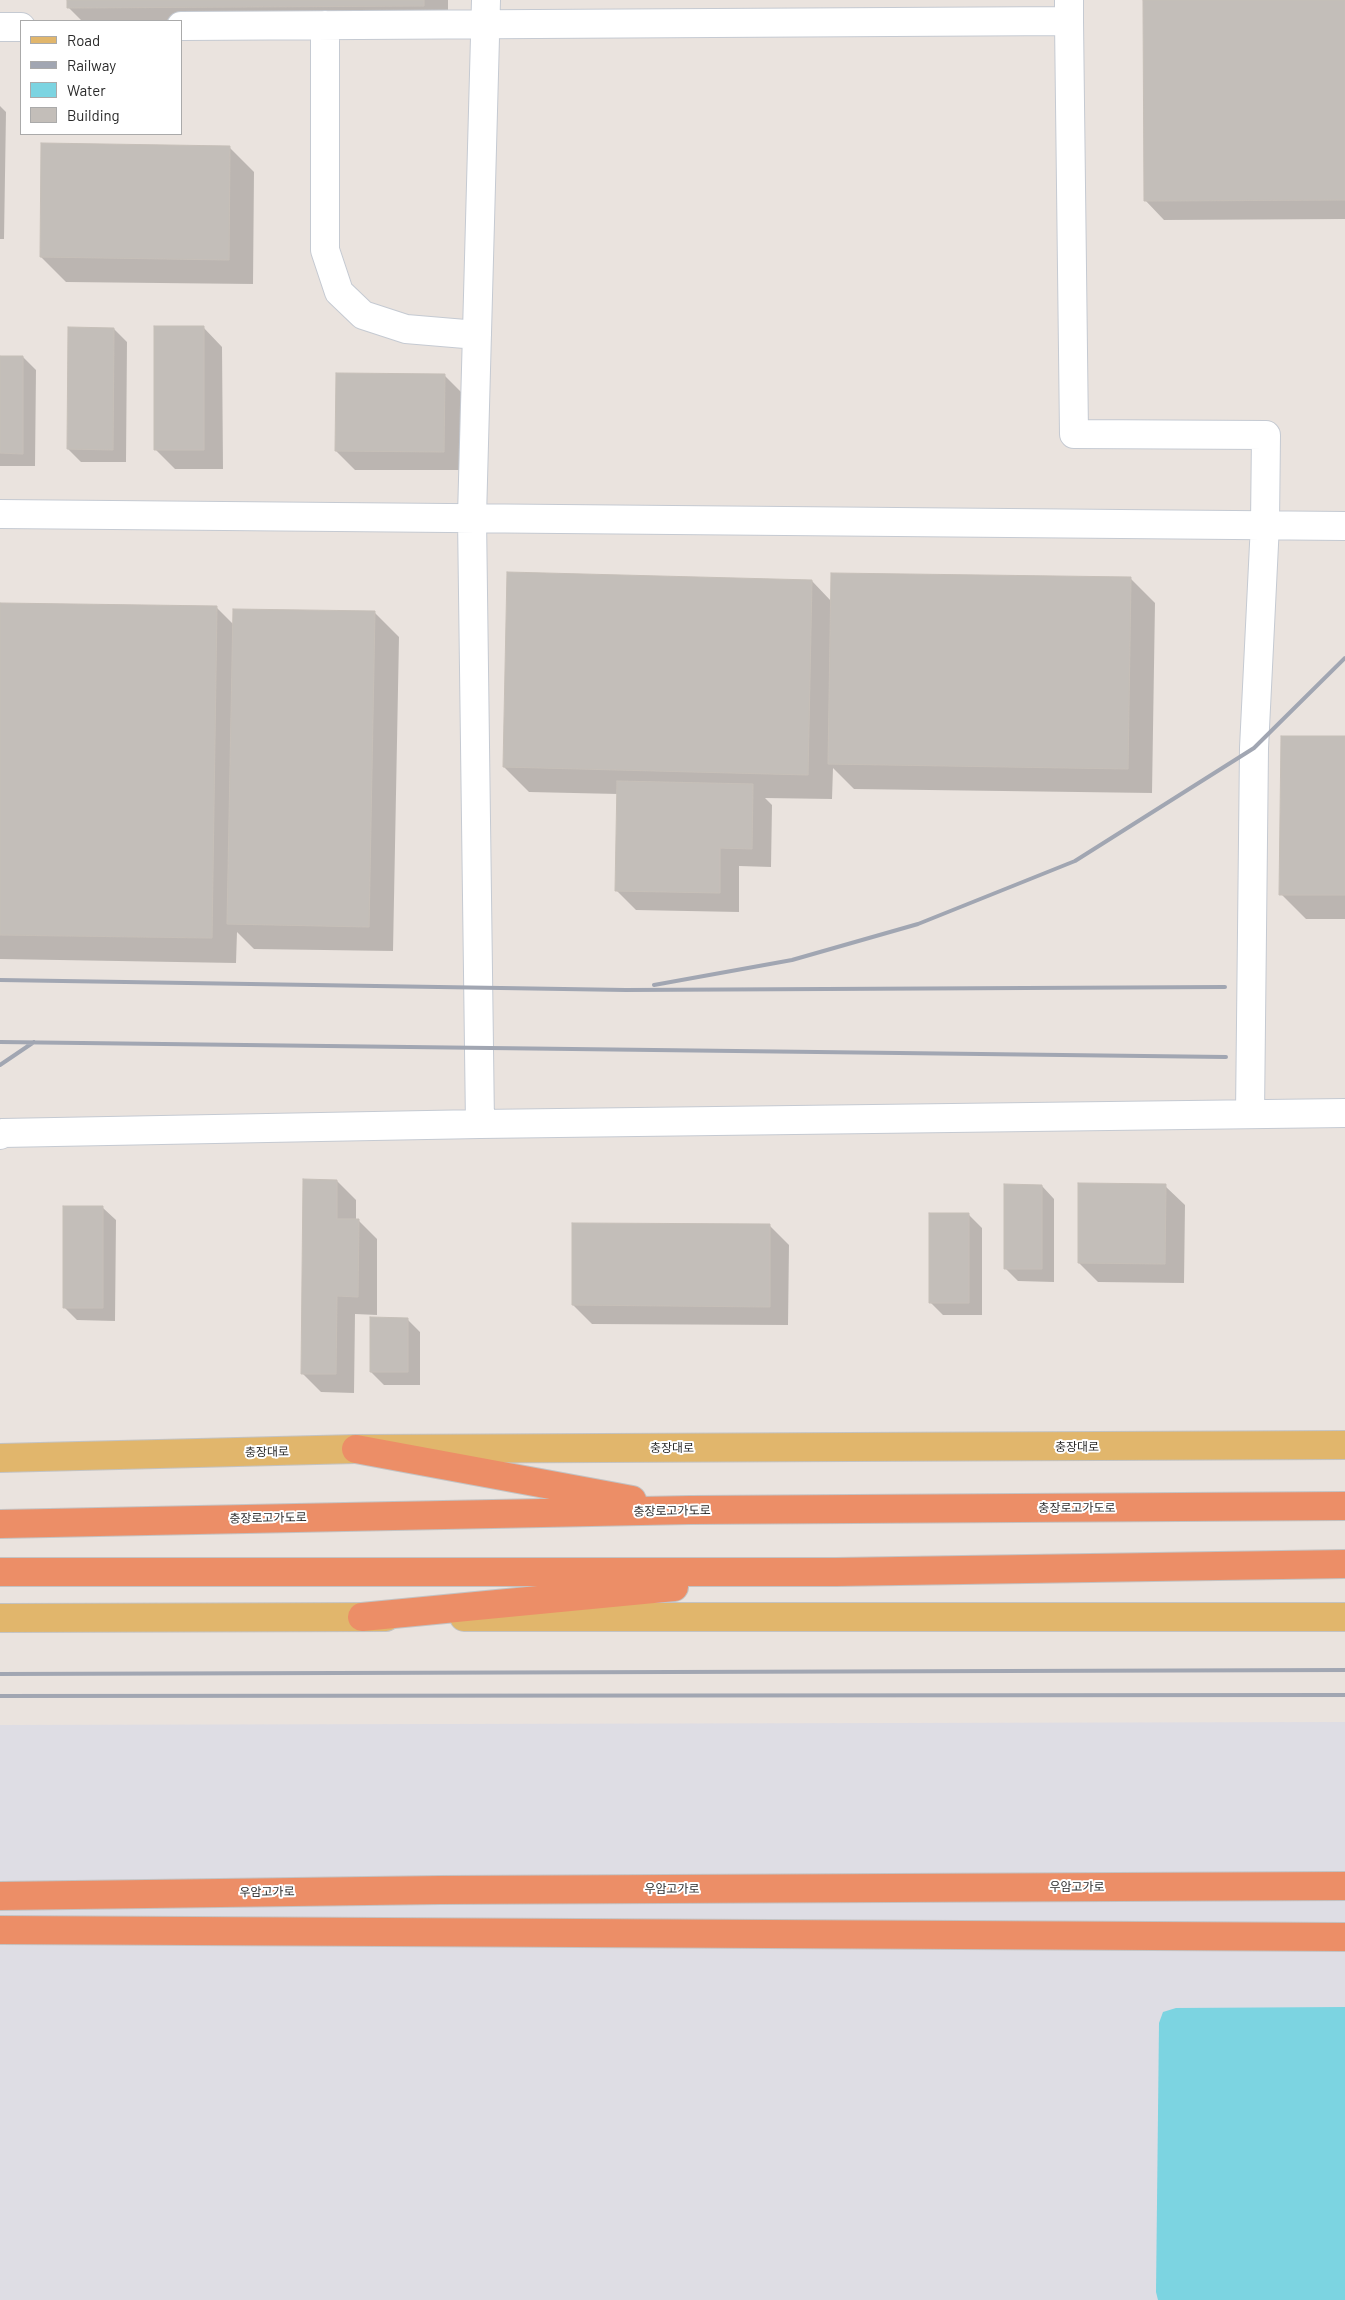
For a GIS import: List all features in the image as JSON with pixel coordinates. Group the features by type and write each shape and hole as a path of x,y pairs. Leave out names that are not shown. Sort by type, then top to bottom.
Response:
{"highway":[{"path":"356,1450 690,1510"},
{"name":"충장로고가도로","path":"0,1524 690,1510 1345,1506"},
{"path":"0,1572 836,1572 1345,1564"},
{"path":"362,1617 836,1572"},
{"name":"우암고가로","path":"0,1896 440,1890 1345,1886"},
{"path":"0,1930 1345,1937"}],"main road":[{"name":"충장대로","path":"0,1458 356,1450 1345,1446"},
{"path":"0,1618 1345,1617"}],"street":[{"path":"182,26 325,26 486,12 1069,11 1074,434 1266,434 1265,524 1254,748 1250,1114"},
{"path":"480,1124 472,517 486,12"},
{"path":"325,26 325,250 339,292 363,315 406,329 477,335"},
{"path":"0,27 20,27"},
{"path":"0,514 1345,526"},
{"path":"0,1135 2,1133 480,1124 1345,1113"}],"shaded area":[{"path":"1345,1722 1345,2008 1160,2300 0,2300 0,1725"}],"water":[{"path":"1345,2007 1345,2300 1158,2300 1156,2292 1159,2023 1163,2012 1176,2008"}],"building":[{"path":"67,0 424,0 424,6 67,8"},
{"path":"1143,0 1345,0 1345,200 1144,201"},
{"path":"41,143 230,146 229,260 40,257"},
{"path":"154,326 204,326 204,450 154,450"},
{"path":"68,327 114,328 113,450 67,449"},
{"path":"0,356 23,356 23,454 0,453"},
{"path":"336,373 445,374 444,452 335,451"},
{"path":"507,572 812,580 808,775 503,767"},
{"path":"831,573 1131,577 1128,769 828,764"},
{"path":"0,603 217,606 212,938 0,935"},
{"path":"233,609 375,611 369,927 227,924"},
{"path":"1281,736 1345,736 1345,895 1279,895"},
{"path":"617,781 753,784 752,849 720,848 720,893 615,891"},
{"path":"303,1179 337,1180 337,1219 359,1219 358,1297 337,1296 336,1374 301,1374"},
{"path":"1078,1183 1166,1184 1165,1264 1078,1263"},
{"path":"1004,1184 1042,1185 1042,1269 1004,1269"},
{"path":"63,1206 103,1206 103,1308 63,1308"},
{"path":"929,1213 969,1213 969,1303 929,1303"},
{"path":"572,1223 770,1224 770,1307 572,1305"},
{"path":"370,1317 408,1318 408,1372 370,1372"}],"railway":[{"path":"654,985 792,960 918,924 1075,861 1254,748 1345,658"},
{"path":"0,980 626,990 1225,987"},
{"path":"0,1042 1226,1057"},
{"path":"0,1065 34,1042"},
{"path":"0,1674 1345,1670"},
{"path":"0,1696 1345,1695"}]}
